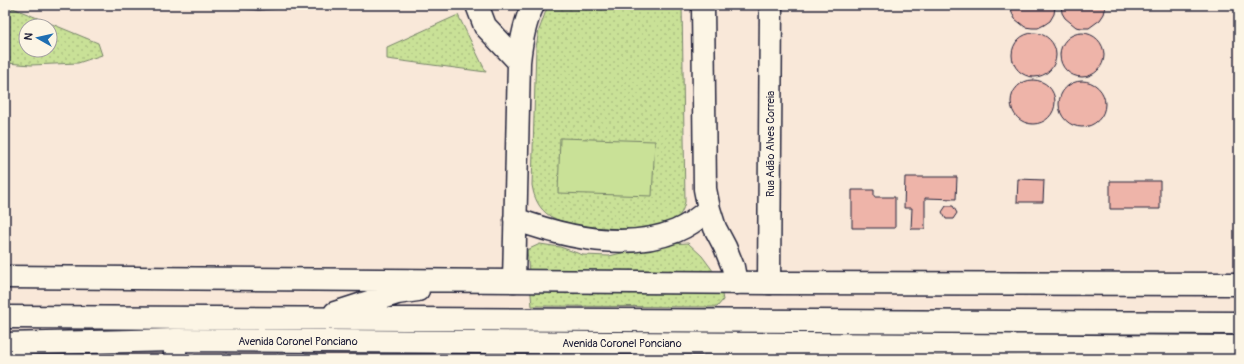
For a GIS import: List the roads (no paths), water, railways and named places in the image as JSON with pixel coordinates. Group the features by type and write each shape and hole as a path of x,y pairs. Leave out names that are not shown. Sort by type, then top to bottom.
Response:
{"main road":[{"path":"477,5 485,26 519,62"},
{"path":"514,281 519,62 525,25 533,5"},
{"path":"703,5 705,189 715,228 733,267 736,282"},
{"name":"Rua Adão Alves Correia","path":"769,283 771,5"},
{"path":"515,219 539,228 589,238 618,240 647,239 677,231 691,223 709,209"},
{"path":"5,277 769,283 1239,284"},
{"path":"318,319 397,293 472,281"},
{"path":"5,317 1239,323"},
{"name":"Avenida Coronel Ponciano","path":"5,344 175,350 880,345 1239,347"},
{"path":"856,359 880,345"},
{"path":"1176,347 1198,359"}]}
